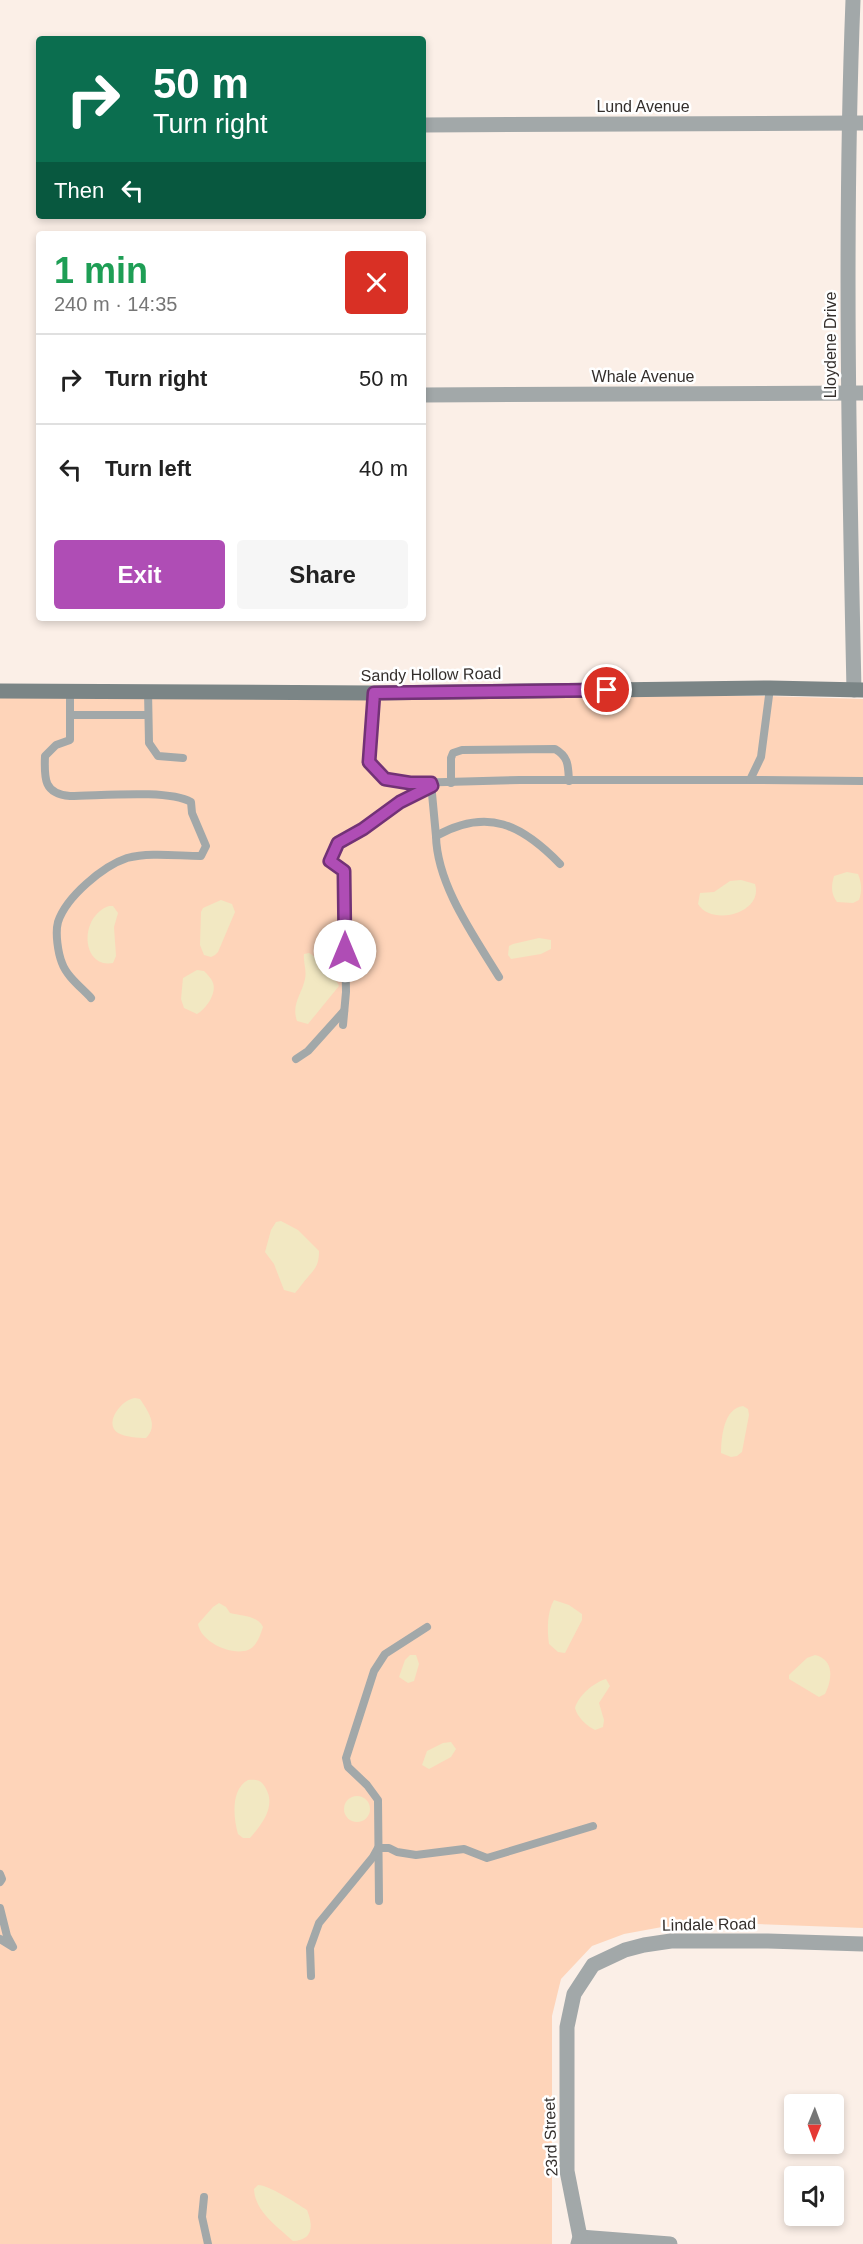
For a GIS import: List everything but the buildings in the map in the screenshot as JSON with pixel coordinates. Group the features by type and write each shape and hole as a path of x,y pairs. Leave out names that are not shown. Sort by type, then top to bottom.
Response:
{"street":[{"name":"Lloydene Drive","path":"853,0 856,123 855,393 858,690"},
{"name":"Lund Avenue","path":"426,125 856,123"},
{"name":"Whale Avenue","path":"426,395 855,393"},
{"name":"Sandy Hollow Road","path":"0,691 374,693 770,688 858,690"},
{"name":"Lindale Road","path":"567,2027 574,1994 593,1965 606,1957 644,1944 671,1941 768,1941 863,1944"},
{"name":"23rd Street","path":"567,2027 567,2171 579,2241"},
{"path":"579,2241 670,2244"}],"lane":[{"path":"750,780 761,757 770,688"},
{"path":"70,691 70,740 56,745 45,756 47,783 53,791 58,795 70,796 158,795 185,799 191,802 192,813 206,846 201,856 128,858 100,873 70,901 58,924 62,964 91,998"},
{"path":"148,691 149,743 158,756 183,758"},
{"path":"374,693 369,762 385,779 431,784 569,780 863,782"},
{"path":"70,715 148,715"},
{"path":"451,783 451,758 453,753 462,750 555,749 567,759 569,780"},
{"path":"431,784 437,850 445,880 499,977"},
{"path":"343,1025 346,992 344,871 330,861 338,843 431,784"},
{"path":"436,836 453,827 483,821 505,823 542,846 560,864"},
{"path":"296,1059 308,1051 344,1010"},
{"path":"379,1901 378,1800 367,1785 348,1767 346,1758 374,1671 385,1654 427,1627"},
{"path":"378,1848 389,1848 397,1852 416,1855 464,1849 488,1858 500,1856 557,1835 593,1826"},
{"path":"311,1976 310,1948 319,1923 374,1857 378,1848"},
{"path":"0,1874 2,1878 0,1882"},
{"path":"0,1908 7,1936 13,1947 0,1939"},
{"path":"204,2197 202,2217 208,2244"}],"shaded area":[{"path":"768,696 863,699 863,1928 758,1924 662,1927 624,1934 592,1946 561,1979 552,2016 552,2244 0,2244 0,697"}],"sand":[{"path":"847,872 858,874 861,887 859,900 853,903 837,902 832,890 834,876"},
{"path":"741,880 755,884 756,894 752,903 745,909 735,914 714,915 705,911 698,904 700,893 714,892 730,881"},
{"path":"221,900 232,904 235,912 218,952 211,957 204,955 200,945 201,912 203,908"},
{"path":"113,906 118,913 114,927 116,956 113,963 103,963 90,951 88,930 92,920 99,912"},
{"path":"539,938 551,940 551,949 541,954 511,959 508,955 509,946"},
{"path":"309,953 326,968 339,986 308,1024 297,1021 295,1009 305,979 304,954"},
{"path":"197,970 207,974 214,987 210,1001 197,1014 184,1008 181,999 183,978"},
{"path":"281,1221 298,1230 319,1251 315,1268 295,1293 284,1290 274,1264 265,1252 271,1230 276,1222"},
{"path":"135,1398 140,1399 151,1418 152,1429 146,1438 118,1433 112,1423 120,1407"},
{"path":"743,1406 748,1409 749,1415 742,1452 731,1457 721,1453 723,1432 732,1412"},
{"path":"554,1600 569,1605 582,1614 582,1620 565,1653 558,1652 549,1644 548,1621"},
{"path":"219,1603 230,1613 253,1618 263,1627 256,1643 248,1650 233,1651 218,1646 200,1631 198,1624"},
{"path":"410,1655 416,1655 419,1664 414,1681 408,1683 399,1677 405,1660"},
{"path":"815,1655 826,1661 830,1671 825,1694 819,1697 789,1679 789,1675 807,1658"},
{"path":"606,1679 610,1686 599,1703 604,1720 603,1727 595,1730 583,1721 575,1708 587,1690"},
{"path":"451,1742 456,1749 451,1757 429,1769 422,1765 427,1751 443,1743"},
{"path":"248,1780 256,1780 265,1787 269,1808 250,1838 243,1838 238,1834 234,1812 239,1790"},
{"path":"357,1796 366,1800 370,1809 366,1818 357,1822 348,1818 344,1809 348,1800"},
{"path":"258,2185 275,2191 307,2210 311,2226 305,2238 293,2241 263,2212 255,2197 254,2189"}],"route":[{"path":"345,951 344,871 330,861 338,843 363,829 400,802 432,786 431,783 410,783 385,779 369,762 374,693 607,690"}]}
